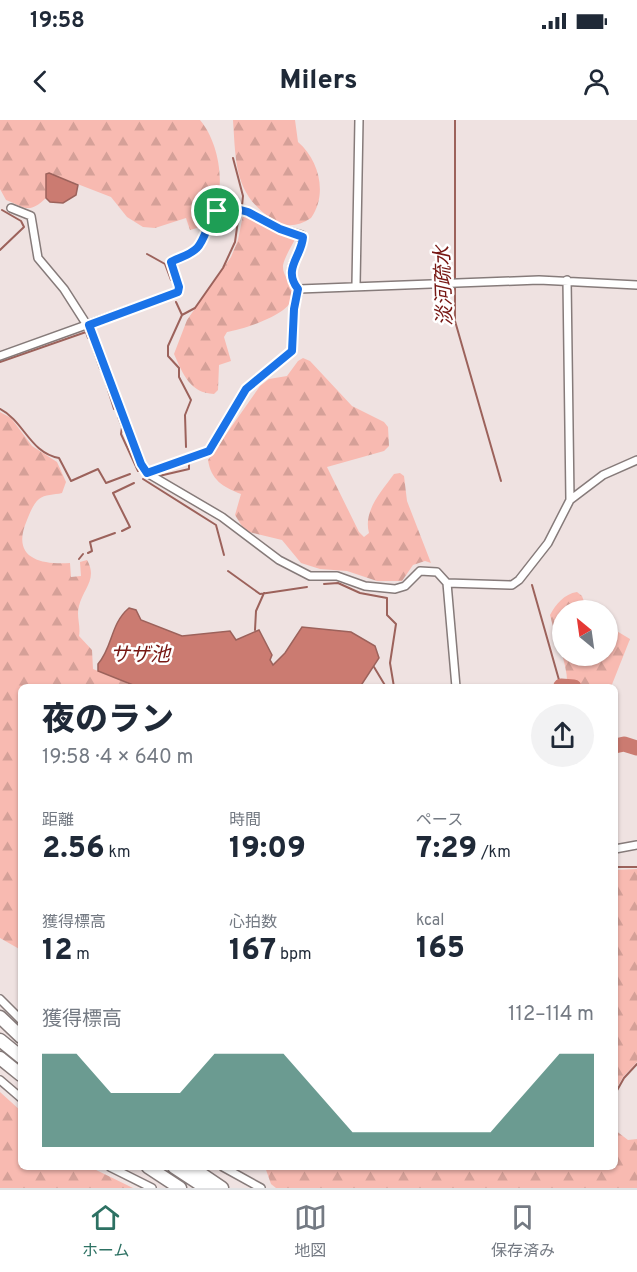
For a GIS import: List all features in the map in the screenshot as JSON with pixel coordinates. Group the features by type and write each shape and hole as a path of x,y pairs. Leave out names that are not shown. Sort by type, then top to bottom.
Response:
{"highway":[{"path":"0,1017 18,1034"},
{"path":"0,1040 18,1055"},
{"path":"0,1058 17,1072"},
{"path":"153,1170 180,1188"},
{"path":"179,1170 206,1188"},
{"path":"195,1170 222,1188"}],"street":[{"path":"356,285 359,120"},
{"path":"0,356 179,291 171,262 196,249 204,240 217,211 223,206 248,212 280,229 302,235 302,242 291,270 298,289 294,309 292,351 246,389 209,451 147,473"},
{"path":"12,208 31,216 38,258 64,289 88,325 141,464 147,473 222,517 279,560 310,576 337,576 365,586 394,589 405,586 420,571 438,572 447,583 456,684"},
{"path":"567,280 570,500"},
{"path":"298,289 356,285 567,280 637,285"},
{"path":"447,583 512,585 519,580 548,543 570,500 603,475 637,460"},
{"path":"618,848 637,845"},
{"path":"0,999 18,1017"},
{"path":"0,1080 18,1095"},
{"path":"116,1170 152,1188"},
{"path":"228,1170 261,1188"}],"green space":[{"path":"0,120 200,120 212,139 219,164 217,200 210,215 197,228 190,230 186,218 155,228 143,227 127,217 111,197 49,173 46,174 46,198 31,208 23,207 6,200 0,189"},
{"path":"233,120 295,120 298,142 311,158 319,178 319,199 311,218 296,225 282,224 272,219 250,199 239,176"},
{"path":"243,215 283,236 297,235 283,265 293,296 291,303 276,315 227,332 224,337 231,361 219,365 218,390 214,394 206,393 188,381 174,354 187,320 231,257 238,240"},
{"path":"303,358 310,361 352,406 384,422 388,427 389,446 384,451 327,467 359,532 364,537 369,533 371,509 379,495 394,474 400,473 404,476 407,501 431,563 425,561 413,565 402,581 377,581 347,571 320,569 301,563 282,540 245,531 235,515 241,494 223,485 212,473 208,460 260,386 269,379 287,376"},
{"path":"0,412 11,418 32,446 57,462 66,482 62,493 41,497 33,506 23,533 22,543 25,550 38,560 70,563 71,577 81,576 80,562 87,560 91,573 78,610 79,636 92,650 93,669 130,684 18,684 18,948 0,938"},
{"path":"577,592 583,600 561,600"},
{"path":"618,632 630,639 612,684 567,684 565,666 618,666"},
{"path":"637,869 637,1062 618,1086 618,870"},
{"path":"0,1092 18,1108 18,1170 96,1170 133,1188 0,1188"},
{"path":"618,1132 628,1140 637,1139 637,1188 276,1188 271,1184 266,1170 618,1170"}],"water":[{"path":"49,173 78,185 76,195 63,203 50,202 46,198 46,174"},
{"name":"サザ池","path":"129,608 136,610 141,620 182,636 230,631 236,640 259,630 272,655 270,660 273,665 285,653 302,627 351,632 375,646 379,658 362,684 130,684 98,671 98,664 123,614"}],"waterway":[{"name":"淡河疏水","path":"455,120 455,321 501,481"},
{"path":"233,158 243,196 242,206"},
{"path":"0,250 24,227 21,221 2,210"},
{"path":"186,447 185,415 191,400 179,377 179,368 168,356 168,346 182,315 195,308 223,268 235,242 239,213"},
{"path":"147,254 165,264 171,280"},
{"path":"176,302 182,315"},
{"path":"0,362 86,332 88,338"},
{"path":"92,346 100,369"},
{"path":"104,377 114,409"},
{"path":"0,409 8,414 41,450 59,458 71,481 98,469 106,483 130,474"},
{"path":"118,417 122,427 121,434 138,471"},
{"path":"159,476 189,469 189,465"},
{"path":"143,479 216,525 224,555"},
{"path":"122,531 130,527 113,493 134,483"},
{"path":"88,553 92,551 90,542 115,533"},
{"path":"79,559 83,554"},
{"path":"228,571 260,594 307,587"},
{"path":"324,584 338,583 360,593 387,598 387,615 396,624 390,663 394,684"},
{"name":"淡河疏水","path":"532,585 560,684"},
{"path":"255,630 256,611 264,593"},
{"path":"374,667 384,684"},
{"path":"618,745 624,744 637,748"},
{"name":"淡河疏水","path":"618,867 637,867"},
{"name":"淡河疏水","path":"618,1089 637,1064"}],"route":[{"path":"226,206 248,212 280,229 300,234 303,237 291,270 298,289 294,309 292,351 246,389 209,451 147,473 141,464 89,325 179,291 170,266 171,262 196,249 204,240 209,223 217,211 226,206"}]}
